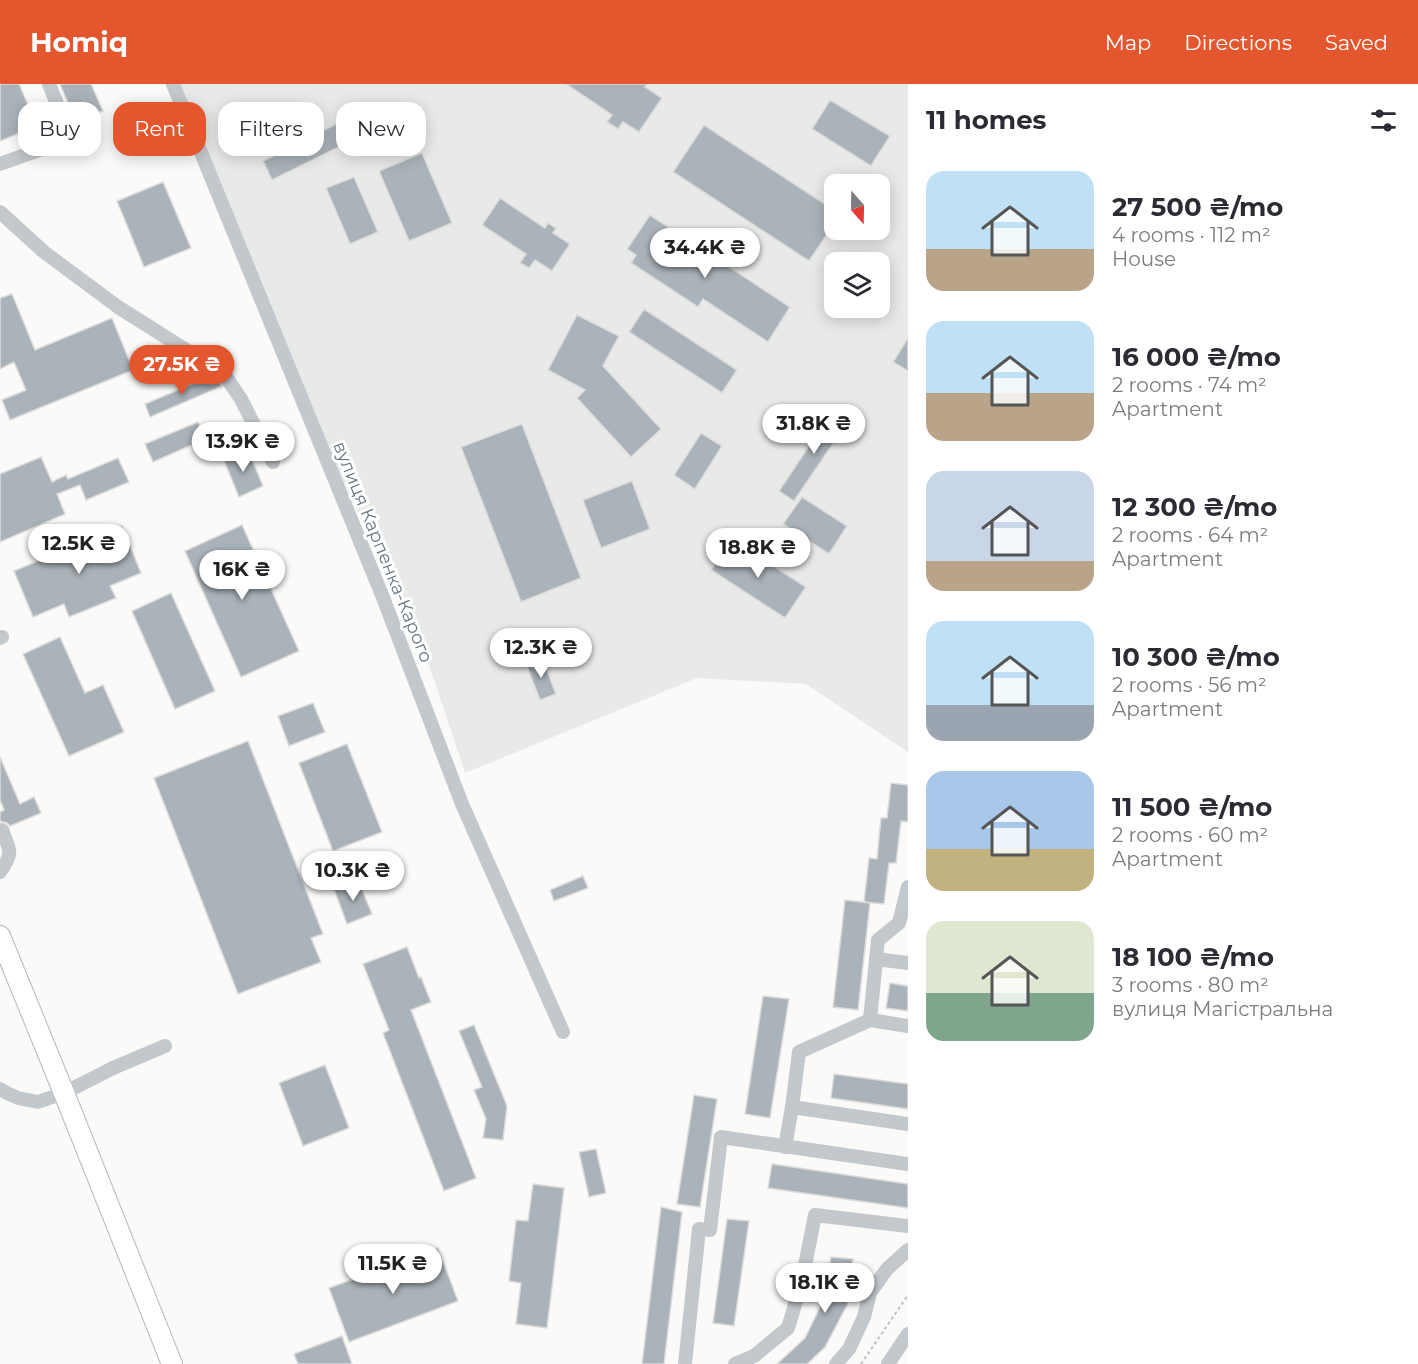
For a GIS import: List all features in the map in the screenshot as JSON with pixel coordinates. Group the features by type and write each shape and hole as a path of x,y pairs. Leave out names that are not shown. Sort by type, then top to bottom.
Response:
{"highway":[{"path":"2,950 64,1093 172,1364"}],"street":[{"path":"0,164 62,142 66,135 66,126 49,84"},
{"name":"вулиця Карпенка-Карого","path":"173,84 382,595 462,804 563,1032"},
{"path":"0,212 44,252 118,307 224,374 241,399 273,462"},
{"path":"0,872 10,856 2,830"},
{"path":"870,1020 878,940 899,923 908,887"},
{"path":"876,959 908,963"},
{"path":"785,1147 799,1052 870,1020 908,1026"},
{"path":"0,1089 18,1098 38,1102 64,1093 113,1068 165,1046"},
{"path":"792,1107 908,1124"},
{"path":"685,1364 699,1229 710,1230 721,1137 908,1164"},
{"path":"735,1364 754,1356 788,1328 802,1281 815,1215 908,1226"},
{"path":"836,1364 849,1349 864,1317 870,1293 887,1269 908,1250"},
{"path":"888,1364 908,1334"}],"path":[{"path":"861,1364 908,1295"}],"shaded area":[{"path":"175,84 908,84 908,752 806,684 697,678 465,773 426,656 271,329 203,156 206,156 206,102 182,102"}],"building":[{"path":"0,84 19,84 27,102 18,102 18,134 0,141"},
{"path":"60,84 91,84 99,102 68,102"},
{"path":"566,84 647,84 645,87 662,98 639,132 623,122 618,129 607,122 612,115"},
{"path":"830,100 890,136 871,166 812,129"},
{"path":"336,124 336,148 324,154 324,130"},
{"path":"704,125 824,203 824,239 809,261 673,172"},
{"path":"273,156 321,156 272,180 263,161"},
{"path":"415,156 423,156 452,223 409,241 379,171"},
{"path":"354,177 378,232 350,244 326,188"},
{"path":"163,182 191,248 144,267 117,201"},
{"path":"500,198 545,228 548,223 556,228 553,233 570,244 552,271 535,260 529,268 520,263 526,254 482,225"},
{"path":"650,215 790,307 768,342 703,299 698,307 631,263 636,255 627,249"},
{"path":"12,294 35,350 112,318 133,370 10,420 2,400 26,390 14,362 0,369 0,298"},
{"path":"644,309 737,370 722,393 629,332"},
{"path":"577,315 619,336 603,366 661,429 631,457 577,398 585,390 548,370"},
{"path":"908,338 908,371 893,362"},
{"path":"211,376 222,386 150,417 145,404"},
{"path":"833,410 849,420 794,501 779,491"},
{"path":"198,422 205,439 153,462 145,444"},
{"path":"522,424 581,578 521,602 461,447"},
{"path":"701,433 722,446 695,489 674,475"},
{"path":"248,450 263,486 239,497 224,460"},
{"path":"41,457 52,482 66,475 68,479 118,458 129,482 86,500 80,485 57,494 65,514 0,542 0,474"},
{"path":"632,481 650,529 601,548 583,500"},
{"path":"802,497 847,526 829,554 783,524"},
{"path":"242,525 299,651 241,677 185,551"},
{"path":"122,526 141,573 110,586 116,598 69,617 64,604 33,617 14,571"},
{"path":"731,539 806,587 785,618 711,570"},
{"path":"171,593 215,691 175,709 132,611"},
{"path":"60,637 85,693 103,685 124,732 69,756 23,654"},
{"path":"542,657 556,694 540,700 526,664"},
{"path":"313,703 325,732 289,746 278,716"},
{"path":"248,741 323,934 311,938 321,962 238,994 154,778"},
{"path":"347,744 382,832 333,851 299,763"},
{"path":"0,757 20,804 34,797 41,813 10,826 0,821 0,812 4,810 0,800"},
{"path":"891,783 908,785 908,822 901,821 896,863 889,863 884,904 864,902 869,858 877,859 881,818 887,818"},
{"path":"583,876 588,888 554,901 550,890"},
{"path":"358,880 372,914 347,924 334,889"},
{"path":"845,900 870,903 858,1010 833,1007"},
{"path":"407,947 431,1002 411,1010 476,1178 444,1191 383,1033 389,1030 363,964"},
{"path":"890,983 908,986 908,1011 886,1008"},
{"path":"763,996 789,999 770,1118 745,1114"},
{"path":"474,1025 507,1106 503,1140 483,1138 486,1119 474,1090 482,1087 459,1031"},
{"path":"325,1065 349,1128 303,1146 279,1083"},
{"path":"834,1074 908,1084 908,1109 831,1098"},
{"path":"694,1095 717,1099 700,1207 677,1204"},
{"path":"596,1149 606,1193 589,1197 579,1152"},
{"path":"772,1164 908,1184 908,1208 768,1188"},
{"path":"533,1184 564,1188 547,1328 516,1324 521,1283 509,1281 516,1220 528,1221"},
{"path":"661,1207 682,1212 664,1364 642,1364"},
{"path":"727,1219 749,1221 734,1326 713,1323"},
{"path":"438,1248 458,1301 349,1342 329,1288"},
{"path":"831,1257 853,1259 847,1305 825,1347 807,1364 777,1364 805,1338 824,1299"},
{"path":"342,1336 352,1364 298,1364 294,1354"}]}
